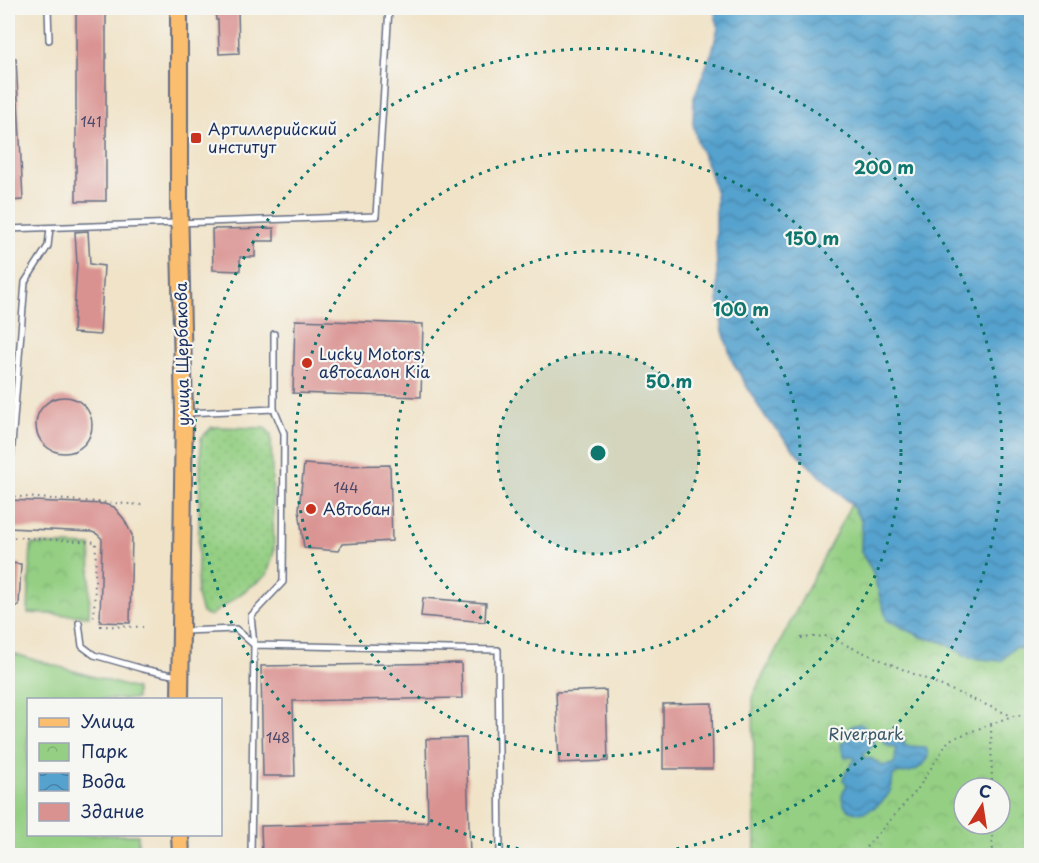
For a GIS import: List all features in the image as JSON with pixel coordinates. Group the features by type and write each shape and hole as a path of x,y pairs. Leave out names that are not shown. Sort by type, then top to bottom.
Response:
{"main road":[{"name":"улица Щербакова","path":"179,8 179,222 184,413 180,698"},
{"path":"180,836 181,855"}],"lane":[{"path":"48,8 49,40"},
{"path":"8,229 376,216 389,8"},
{"path":"11,457 25,282 48,246 50,228"},
{"path":"251,855 254,645 251,616 283,582 284,433 274,409 274,334"},
{"path":"184,413 274,409"},
{"path":"79,623 82,646 94,655 142,669 180,676"},
{"path":"180,631 236,630 254,645 498,650 500,855"}],"path":[{"path":"8,496 143,505"},
{"path":"8,537 96,542 94,619"},
{"path":"100,626 142,627"},
{"path":"801,638 825,636 1012,716"},
{"path":"858,855 908,801 949,740 1012,716 1032,715"},
{"path":"991,725 992,776"},
{"path":"992,836 993,855"}],"green space":[{"path":"212,427 265,428 271,434 274,552 267,575 210,616 202,613 197,596 201,438"},
{"name":"Riverpark","path":"851,504 862,522 861,552 872,570 887,620 922,637 943,642 970,658 1015,647 1031,651 1031,848 1011,856 755,855 753,695"},
{"path":"31,544 91,546 89,616 28,613"},
{"path":"8,652 136,689 136,698 27,698 27,836 138,836 138,855 8,855"}],"water":[{"path":"714,8 1031,8 1031,651 1015,647 1001,661 970,658 943,642 922,637 887,620 872,570 861,552 862,522 851,504 801,458 763,414 732,361 723,331 718,301 716,194 693,124 694,97 712,52 718,28"},
{"path":"861,724 870,733 874,742 874,745 863,754 864,757 882,766 893,764 895,761 896,747 888,746 883,740 887,730 896,732 905,739 905,746 925,747 928,757 916,770 893,775 892,787 885,798 875,807 856,813 850,811 842,800 847,784 843,780 844,776 855,759 845,758 841,744 847,738 849,728"}],"building":[{"path":"76,8 106,8 106,201 76,201"},
{"path":"215,8 238,8 239,53 219,54 218,20 216,20"},
{"path":"8,58 16,58 23,200 8,201"},
{"path":"274,228 274,241 255,241 255,257 240,257 240,271 213,270 212,229"},
{"path":"88,231 90,264 104,266 100,335 73,333 77,264 75,232"},
{"path":"295,320 423,324 421,397 293,393"},
{"path":"59,397 69,397 84,405 90,414 92,425 90,436 84,445 69,453 59,453 48,448 41,441 36,430 36,420 41,409 48,402"},
{"path":"304,464 390,465 392,541 342,544 338,551 304,548 299,509"},
{"path":"8,500 104,504 114,507 124,519 132,535 130,623 100,622 102,539 92,532 8,528"},
{"path":"8,563 21,564 19,606 8,606"},
{"path":"423,598 486,603 485,622 421,616"},
{"path":"461,663 462,698 293,701 295,776 263,776 261,666"},
{"path":"606,690 608,761 559,763 556,692"},
{"path":"712,703 713,769 663,769 663,704"},
{"path":"466,738 470,855 262,855 261,826 428,822 426,739"}],"place":[{"name":"Артиллерийский институт","path":"196,138"},
{"name":"Lucky Motors, автосалон Kia","path":"307,363"},
{"name":"Автобан","path":"311,509"}]}
